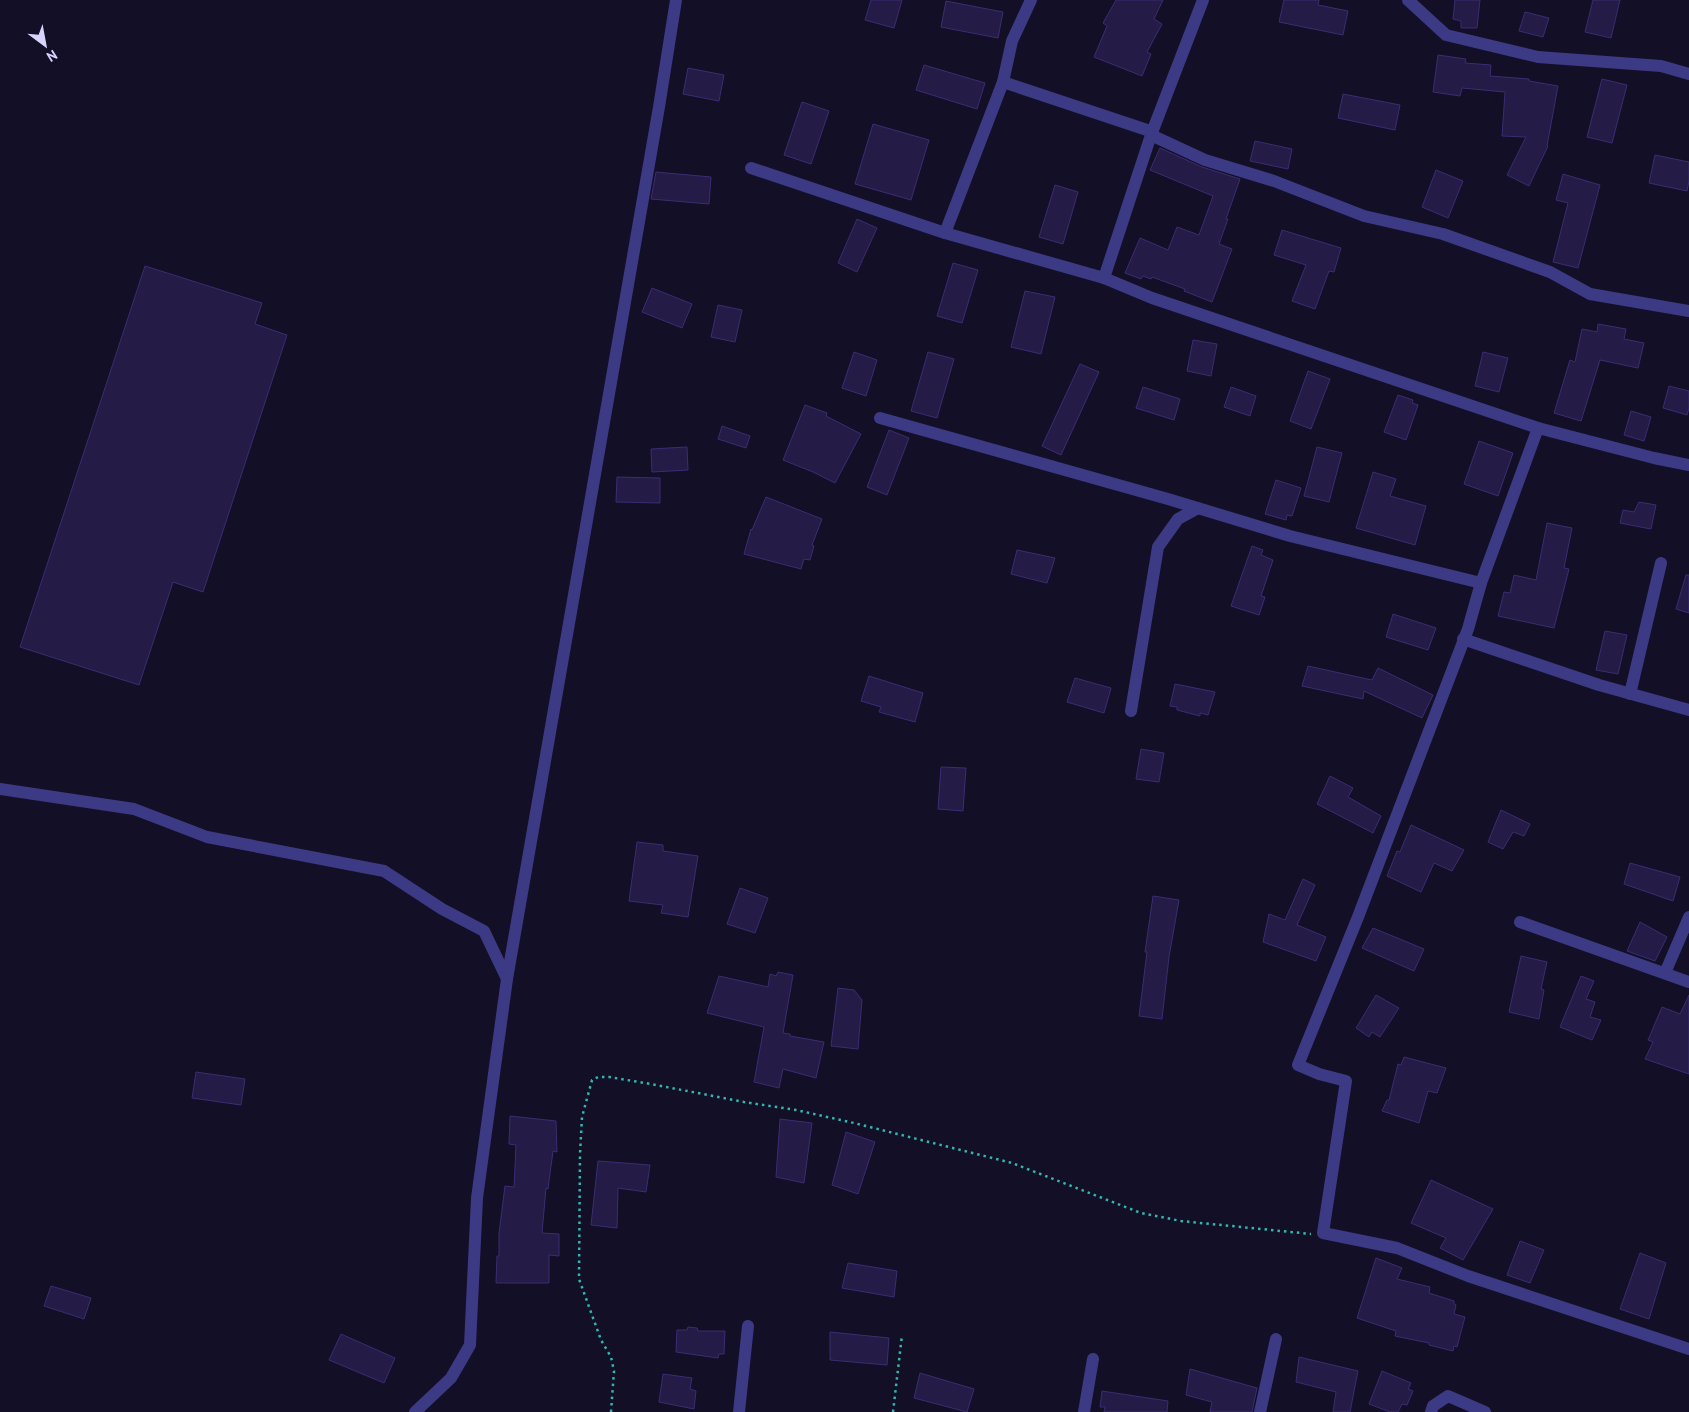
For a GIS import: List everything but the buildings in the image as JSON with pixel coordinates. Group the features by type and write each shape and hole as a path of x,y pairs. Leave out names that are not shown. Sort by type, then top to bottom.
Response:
{"street":[{"path":"414,1412 451,1378 470,1345 477,1198 507,979 676,0"},
{"path":"946,233 1003,82 1012,41 1031,0"},
{"path":"1104,278 1152,134 1203,0"},
{"path":"1408,0 1446,35 1538,57 1661,66 1689,74"},
{"path":"1003,82 1152,134 1205,160 1274,181 1364,216 1443,234 1550,272 1590,294 1689,311"},
{"path":"751,168 946,233 1104,278 1152,298 1538,428 1654,458 1689,465"},
{"path":"880,418 1290,536 1481,583"},
{"path":"1538,428 1481,583 1463,639 1358,918 1298,1065 1319,1074 1346,1081 1323,1233 1397,1248 1468,1276 1689,1349"},
{"path":"1131,711 1158,547 1178,518 1198,508"},
{"path":"1630,694 1661,563"},
{"path":"1463,639 1599,685 1689,710"},
{"path":"0,789 134,809 207,837 384,870 442,909 484,930 507,979"},
{"path":"1665,973 1689,918"},
{"path":"1520,922 1689,982"},
{"path":"739,1412 748,1326"},
{"path":"1260,1412 1276,1339"},
{"path":"1084,1412 1093,1359"},
{"path":"1431,1412 1433,1406 1448,1396 1485,1412"}],"path":[{"path":"611,1412 614,1371 578,1279 582,1117 592,1080 598,1077 651,1084 796,1110 911,1137 1012,1163 1141,1213 1180,1220 1309,1234 1323,1233"},
{"path":"893,1412 902,1335"}]}
